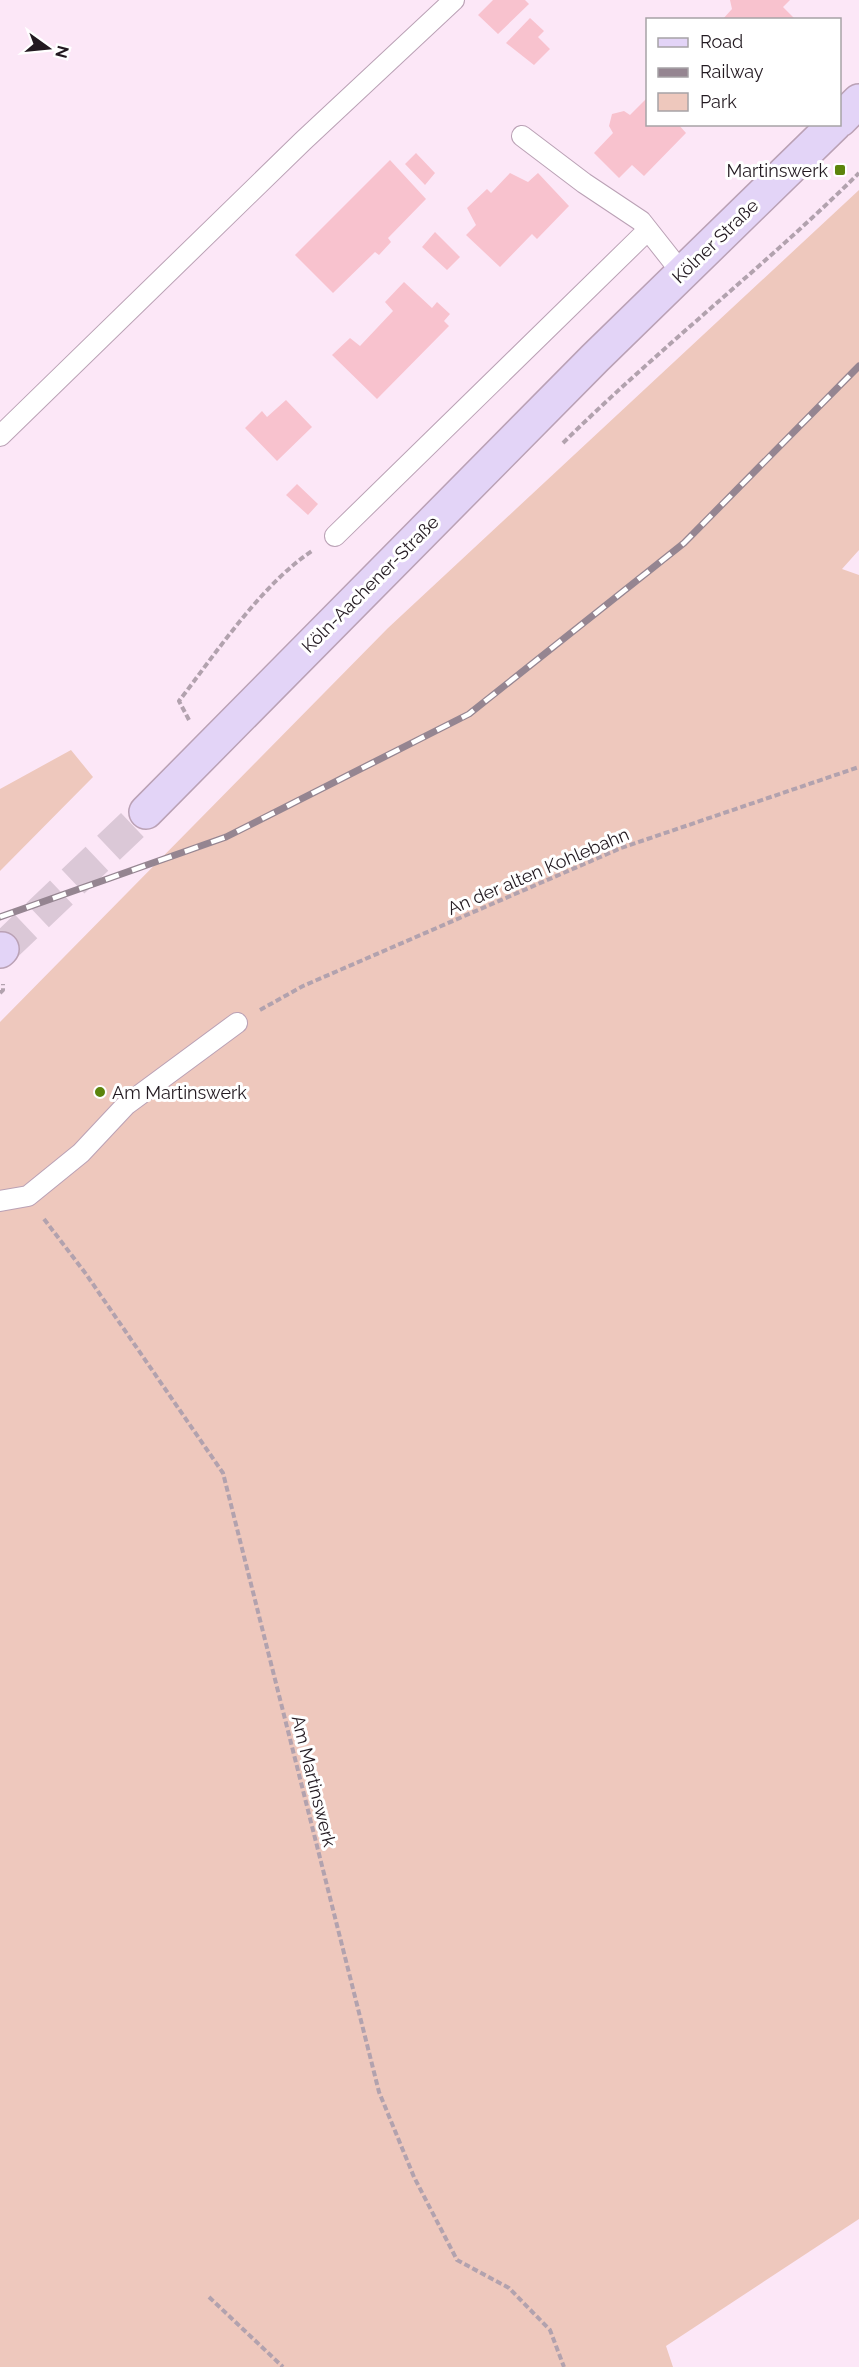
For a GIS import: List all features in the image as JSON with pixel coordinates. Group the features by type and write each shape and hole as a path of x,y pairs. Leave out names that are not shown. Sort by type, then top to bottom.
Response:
{"main road":[{"path":"841,119 859,101"},
{"name":"Kölner Straße","path":"596,358 832,126"},
{"name":"Köln-Aachener-Straße","path":"147,812 596,358"}],"lane":[{"path":"0,436 303,141 454,0"},
{"path":"522,136 584,183 641,221 682,273"},
{"path":"335,536 648,230"},
{"path":"0,1201 28,1196 81,1153 126,1105 237,1023"}],"path":[{"path":"205,751 179,701 247,615 293,564 335,536"},
{"name":"An der alten Kohlebahn","path":"237,1023 303,986 621,848 859,767"},
{"name":"Am Martinswerk","path":"28,1196 86,1274 222,1473 379,2092 414,2177 457,2260 509,2288 550,2330 564,2367"},
{"path":"209,2297 283,2367"}],"green space":[{"path":"859,190 859,550 842,569 859,575 859,2219 666,2346 673,2367 0,2367 0,1022 388,628"},
{"path":"71,750 93,777 0,871 0,789"}],"building":[{"path":"493,0 525,0 529,4 498,34 478,15"},
{"path":"730,0 790,0 783,7 794,18 724,18 732,9"},
{"path":"530,18 544,31 538,37 550,49 534,65 506,43"},
{"path":"646,99 646,126 680,126 686,133 644,176 632,165 619,178 594,153 613,133 609,126 612,114 624,111 630,115"},
{"path":"416,153 435,173 425,185 405,164"},
{"path":"390,160 426,199 388,238 391,242 379,255 375,252 333,293 295,255"},
{"path":"510,173 528,182 538,173 569,206 537,239 532,234 500,267 466,235 476,225 467,208 487,189 491,193"},
{"path":"435,232 460,257 447,270 422,247"},
{"path":"404,282 432,308 437,302 450,314 444,321 449,326 377,399 332,355 350,338 360,346 393,311 385,302"},
{"path":"286,400 312,427 277,461 245,428 262,411 267,417"},
{"path":"297,484 318,504 308,515 286,495"}],"tunnel":[{"path":"2,949 146,812"}],"railway":[{"path":"0,917 226,837 469,714 684,543 859,366"}],"place":[{"name":"Martinswerk","path":"840,170"},
{"name":"Am Martinswerk","path":"100,1092"}]}
